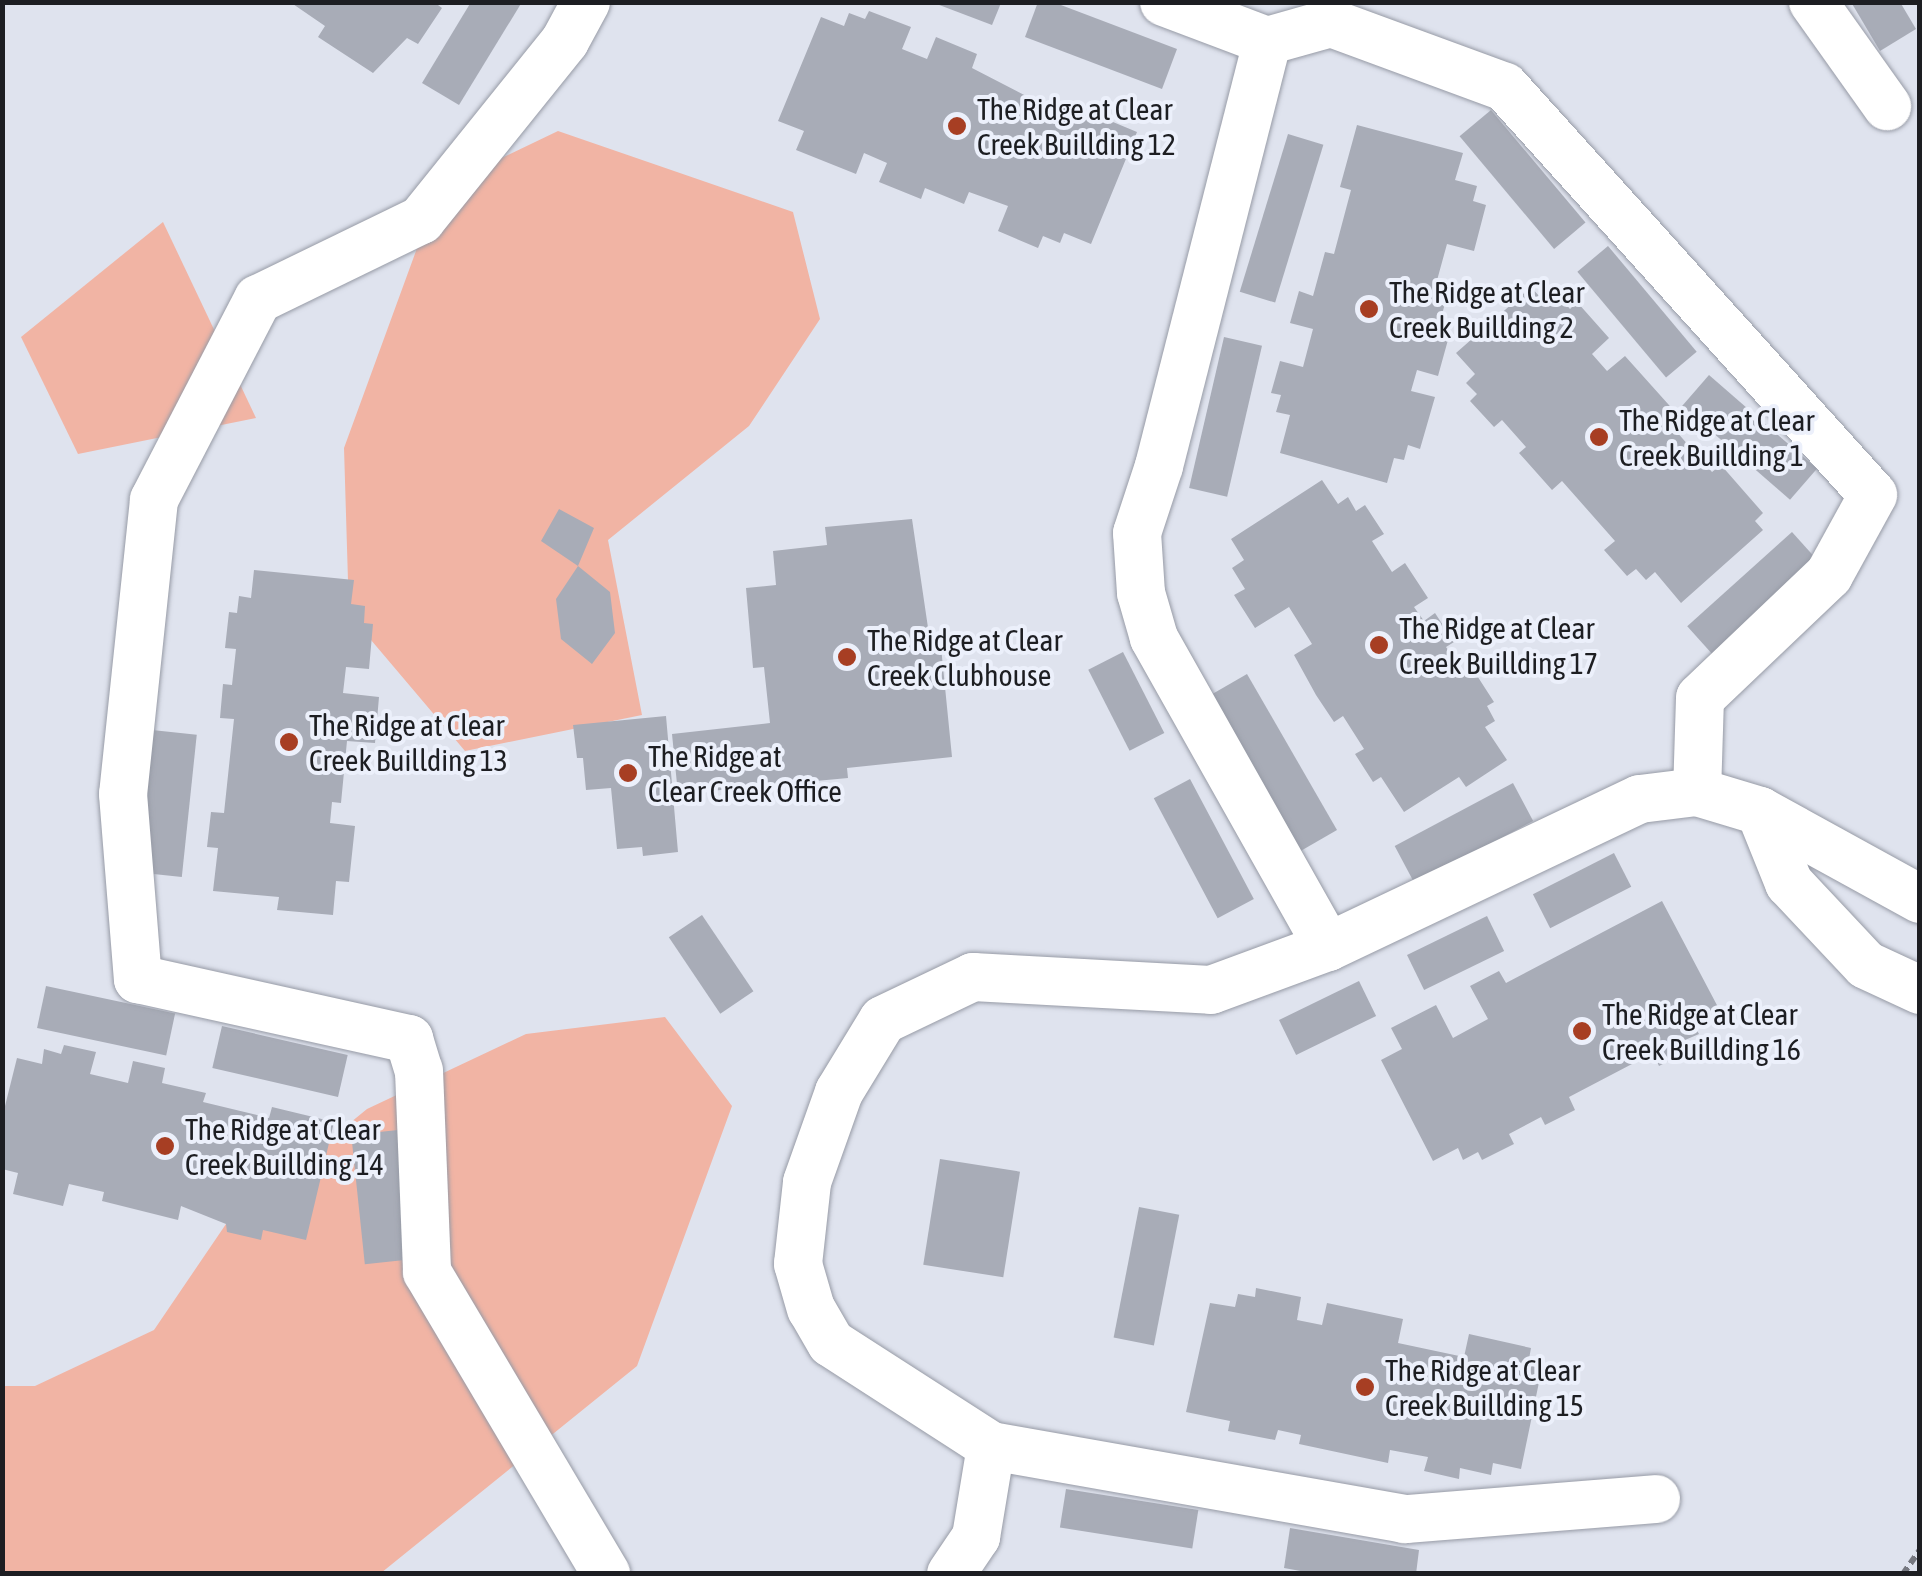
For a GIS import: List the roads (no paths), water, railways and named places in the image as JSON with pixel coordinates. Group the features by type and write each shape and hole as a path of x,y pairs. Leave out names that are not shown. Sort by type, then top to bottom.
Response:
{"street":[{"path":"586,2 565,42 421,220 258,300 154,500 123,794 138,979 409,1039 419,1072 428,1272 606,1574"},
{"path":"1164,2 1268,41 1331,23 1505,87 1873,495 1829,576 1700,698 1697,792"},
{"path":"1813,2 1887,106"},
{"path":"1268,41 1158,466 1137,533 1141,594 1154,638 1328,947"},
{"path":"1656,1499 1405,1519 991,1446 832,1343 811,1309 798,1264 807,1182 839,1092 883,1020 973,977 1210,990 1328,947 1640,799 1697,792 1760,811 1920,899"},
{"path":"1760,811 1790,883 1866,966 1920,990"},
{"path":"951,1574 976,1537 991,1446"}],"place":[{"name":"The Ridge at Clear Creek Buillding 12","path":"957,126"},
{"name":"The Ridge at Clear Creek Buillding 2","path":"1369,309"},
{"name":"The Ridge at Clear Creek Buillding 1","path":"1599,437"},
{"name":"The Ridge at Clear Creek Buillding 17","path":"1379,645"},
{"name":"The Ridge at Clear Creek Clubhouse","path":"847,657"},
{"name":"The Ridge at Clear Creek Buillding 13","path":"289,742"},
{"name":"The Ridge at Clear Creek Office","path":"628,773"},
{"name":"The Ridge at Clear Creek Buillding 16","path":"1582,1031"},
{"name":"The Ridge at Clear Creek Buillding 14","path":"165,1146"},
{"name":"The Ridge at Clear Creek Buillding 15","path":"1365,1387"}]}
